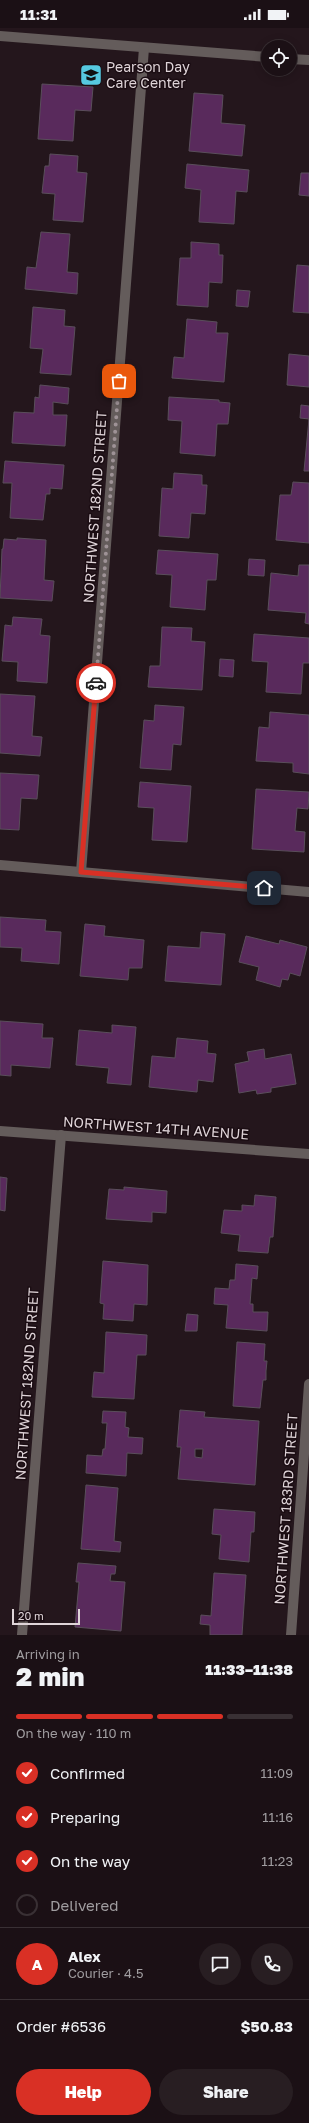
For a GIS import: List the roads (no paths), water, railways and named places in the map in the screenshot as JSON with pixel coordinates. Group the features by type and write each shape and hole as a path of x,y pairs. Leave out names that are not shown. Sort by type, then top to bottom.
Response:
{"street":[{"path":"0,36 261,56"},
{"name":"NORTHWEST 182ND STREET","path":"81,872 144,48"},
{"path":"297,59 309,60"},
{"path":"0,865 309,892"},
{"name":"NORTHWEST 14TH AVENUE","path":"0,1131 309,1154"},
{"name":"NORTHWEST 182ND STREET","path":"22,1635 61,1135"},
{"name":"NORTHWEST 183RD STREET","path":"291,1635 309,1384"}],"place":[{"name":"Pearson Day Care Center","path":"91,75"}]}
